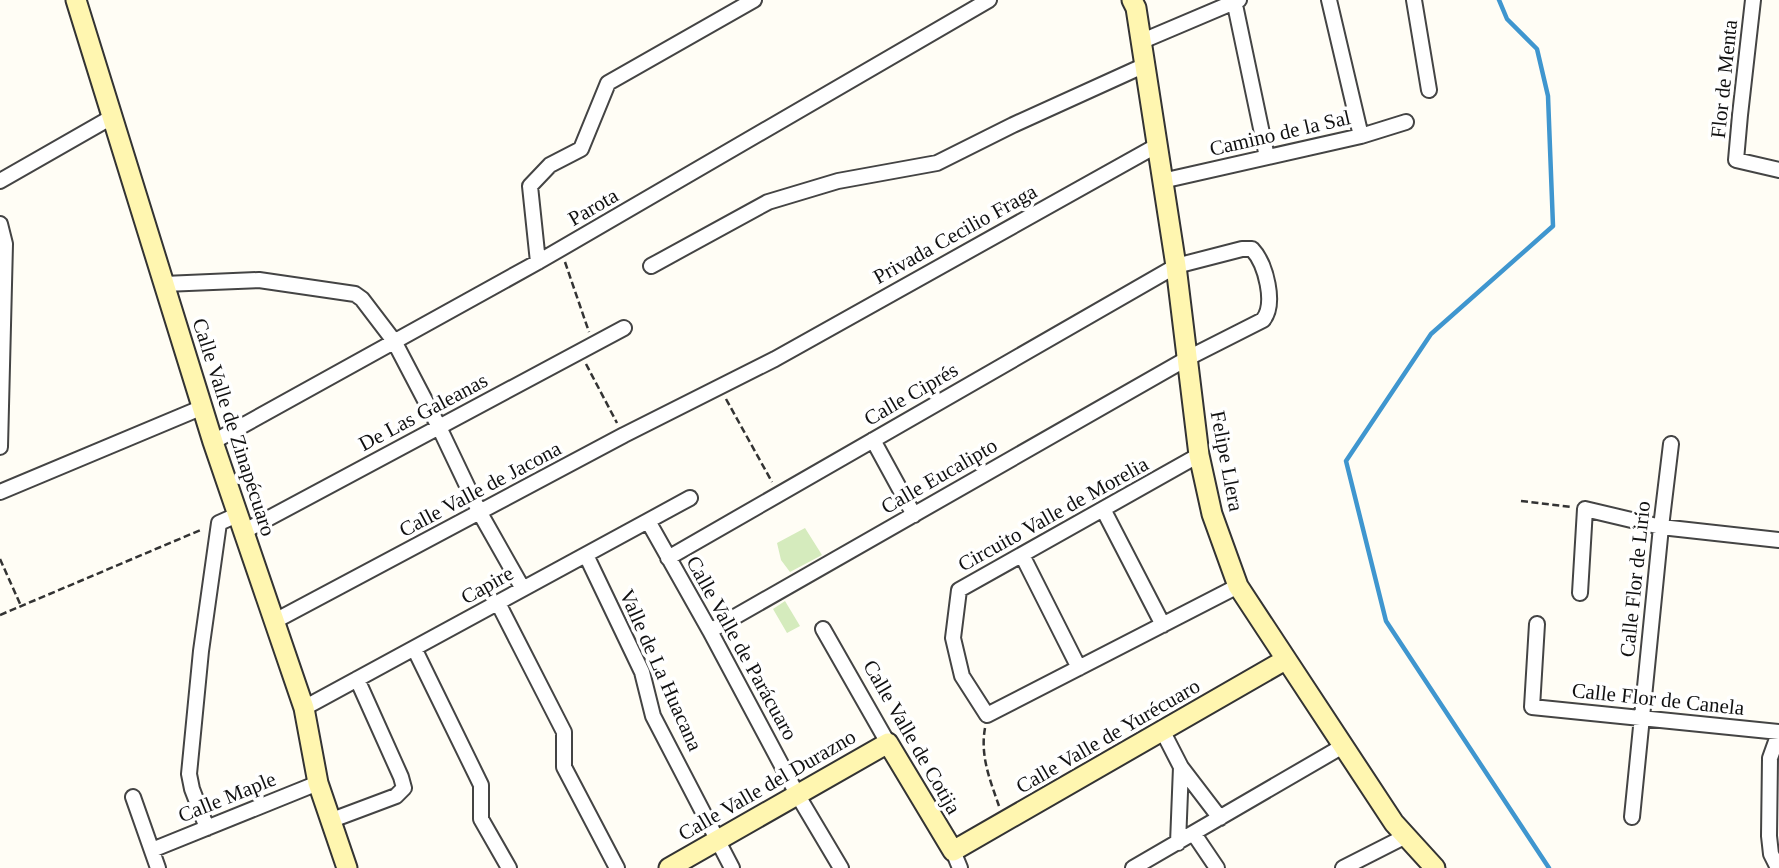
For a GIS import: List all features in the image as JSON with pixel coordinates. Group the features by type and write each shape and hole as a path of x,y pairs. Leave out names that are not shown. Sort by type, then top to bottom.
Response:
{"street":[{"name":"Calle Valle de Zinapécuaro","path":"76,0 203,407 233,523 304,708 318,783 347,868"},
{"path":"538,262 530,186 550,165 581,149 608,83 754,0"},
{"name":"Parota","path":"213,442 538,262 989,0"},
{"name":"Felipe Llera","path":"1132,0 1136,8 1176,266 1199,455 1212,514 1238,586 1394,823 1435,868"},
{"path":"1329,0 1361,136"},
{"path":"1414,0 1429,89"},
{"name":"Flor de Menta","path":"1753,0 1736,160 1779,170"},
{"path":"1140,42 1236,1 1267,157"},
{"path":"651,266 768,202 838,181 937,163 1143,65"},
{"path":"0,181 112,117"},
{"name":"Camino de la Sal","path":"1162,181 1361,136 1406,122"},
{"name":"Privada Cecilio Fraga","path":"719,387 775,359 1156,146"},
{"path":"0,225 5,244 0,447"},
{"name":"Calle Ciprés","path":"668,558 1176,266 1242,249 1252,249 1258,256 1268,282 1268,314 1263,320 1188,358"},
{"path":"164,284 259,280 355,294 362,299 394,341 480,513 523,589"},
{"name":"De Las Galeanas","path":"233,523 439,427 624,328"},
{"name":"Calle Eucalipto","path":"710,631 1188,358"},
{"name":"Calle Valle de Jacona","path":"273,622 719,387"},
{"path":"0,492 203,407"},
{"path":"873,440 914,514"},
{"name":"Calle Flor de Lirio","path":"1632,817 1671,444"},
{"name":"Circuito Valle de Morelia","path":"987,715 962,676 953,638 960,590 1199,455"},
{"name":"Capire","path":"304,708 690,498"},
{"path":"1103,509 1163,625"},
{"path":"1580,593 1585,509 1661,527 1779,540"},
{"name":"Calle Valle de Parácuaro","path":"648,521 797,794 841,868"},
{"path":"207,828 189,774 201,651 233,523"},
{"name":"Valle de La Huacana","path":"586,555 642,672 653,716 732,868"},
{"path":"1022,555 1079,668"},
{"path":"987,715 1238,586"},
{"path":"498,603 564,732 564,767 617,868"},
{"name":"Calle Flor de Canela","path":"1537,624 1532,707 1779,733"},
{"name":"Calle Valle de Cotija","path":"823,629 957,860"},
{"path":"414,648 481,785 481,819 509,868"},
{"name":"Calle Valle de Yurécuaro","path":"957,860 1004,822 1285,660"},
{"path":"332,820 396,796 404,788 357,679"},
{"path":"1162,730 1181,767 1220,818"},
{"path":"1778,868 1769,836 1770,758 1779,733"},
{"name":"Calle Valle del Durazno","path":"669,868 888,743"},
{"path":"1133,868 1343,746"},
{"path":"1178,843 1181,767"},
{"name":"Calle Maple","path":"152,850 318,783"},
{"path":"133,797 158,868"},
{"path":"1194,834 1217,868"},
{"path":"1343,868 1406,836"}],"path":[{"path":"560,249 587,348 624,435"},
{"path":"719,387 779,494"},
{"path":"1521,500 1585,509"},
{"path":"0,615 233,523"},
{"path":"0,559 21,606"},
{"path":"987,715 982,742 985,765 1004,822"}],"green space":[{"path":"805,528 822,555 790,572 781,560 777,543"},
{"path":"785,601 800,626 787,633 773,609"}],"waterway":[{"path":"1499,0 1507,19 1537,49 1548,96 1553,226 1431,334 1346,461 1386,621 1549,868"}]}
